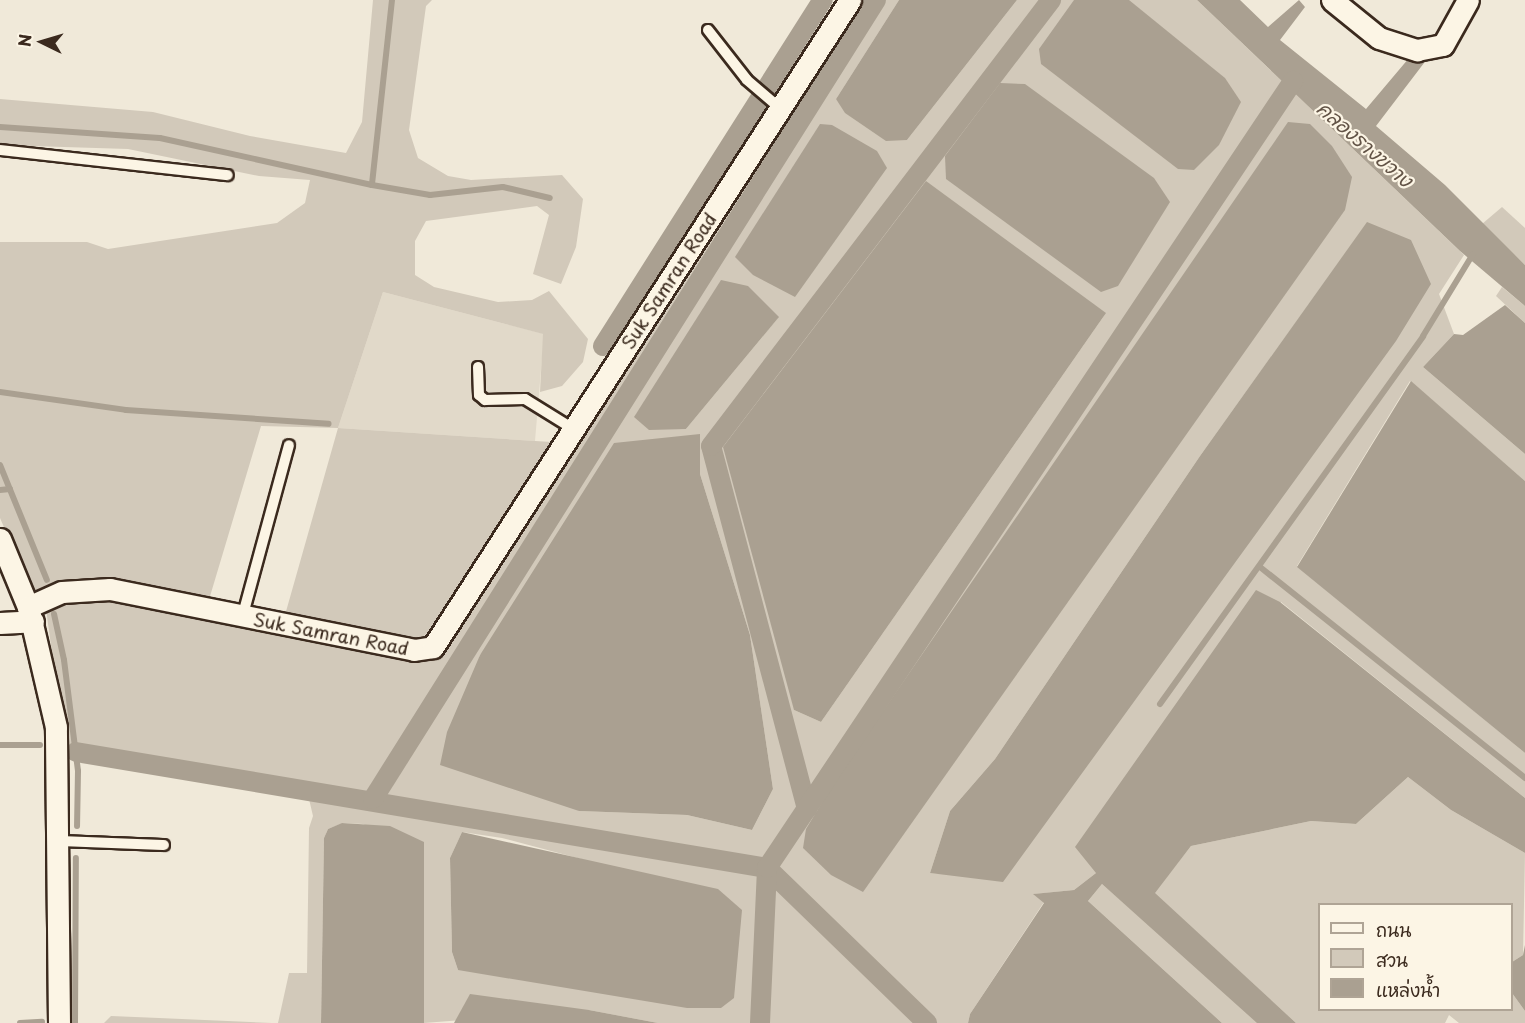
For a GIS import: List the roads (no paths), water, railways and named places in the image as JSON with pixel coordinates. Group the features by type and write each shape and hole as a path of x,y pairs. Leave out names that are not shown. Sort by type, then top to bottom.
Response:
{"street":[{"name":"Suk Samran Road","path":"31,614 62,592 110,589 242,618 414,650 433,647 572,428 850,0"},
{"path":"1332,0 1380,38 1417,50 1443,45 1468,0"},
{"path":"0,539 31,614 57,727 59,1023"},
{"path":"0,623 31,614"}],"lane":[{"path":"708,30 747,80 781,109"},
{"path":"0,150 228,175"},
{"path":"478,367 479,395 485,400 525,399 572,428"},
{"path":"242,618 289,445"},
{"path":"59,841 164,845"}],"water":[{"path":"899,0 1017,0 907,140 886,141 845,113 836,99"},
{"path":"1074,0 1129,0 1225,78 1241,102 1219,145 1194,170 1178,169 1041,64 1039,49"},
{"name":"คลองรางขวาง","path":"1197,0 1240,0 1268,27 1299,0 1305,7 1280,40 1366,109 1409,58 1424,63 1376,126 1445,185 1525,265 1525,306 1460,251"},
{"path":"1000,83 1025,84 1154,178 1170,202 1118,286 1101,292 946,179 945,156"},
{"path":"1288,122 1310,124 1332,146 1352,177 1345,210 863,892 831,875 803,848 806,829 835,781"},
{"path":"820,124 832,125 877,151 887,168 795,297 753,275 735,257"},
{"path":"926,181 1106,313 821,722 794,710 723,447"},
{"path":"1367,222 1411,240 1431,284 1396,341 1003,882 930,873 950,811 995,759 1200,456"},
{"path":"721,280 748,286 779,317 686,429 649,430 634,417"},
{"path":"1505,305 1525,323 1525,454 1423,367 1454,334 1463,335"},
{"path":"1411,381 1525,481 1525,753 1297,567"},
{"path":"700,434 700,474 750,635 773,789 752,830 687,815 579,811 440,765 447,732 480,655 614,443"},
{"path":"1256,590 1280,602 1525,798 1525,853 1451,810 1408,777 1356,824 1311,821 1191,846 1155,893 1296,1023 1257,1023 1102,884 1088,901 1222,1023 968,1023 970,1014 1044,903 1033,894 1074,890 1096,873 1075,847"},
{"path":"342,823 390,826 424,842 424,1023 321,1023 324,838 328,829"},
{"path":"462,832 718,889 742,910 734,998 721,1008 687,1008 458,970 452,952 450,858"},
{"path":"1525,945 1525,1011 1513,994 1513,961 1523,955"},
{"path":"470,994 589,1010 658,1023 454,1023"}],"waterway":[{"path":"392,0 372,185 430,195 503,187 550,198"},
{"path":"603,346 823,0"},
{"path":"373,799 876,0"},
{"path":"807,809 711,446 1051,0"},
{"path":"760,1023 767,868 1293,81"},
{"path":"0,127 160,138 372,185"},
{"path":"1160,704 1423,336 1473,254"},
{"path":"0,392 126,410 329,424"},
{"path":"0,465 47,580"},
{"path":"0,490 10,489"},
{"path":"1260,567 1525,778"},
{"path":"54,614 64,660 78,771 77,826"},
{"path":"0,745 40,745"},
{"path":"76,752 767,868 927,1023"},
{"path":"75,1023 76,858"},
{"path":"20,1023 42,1022"}]}
